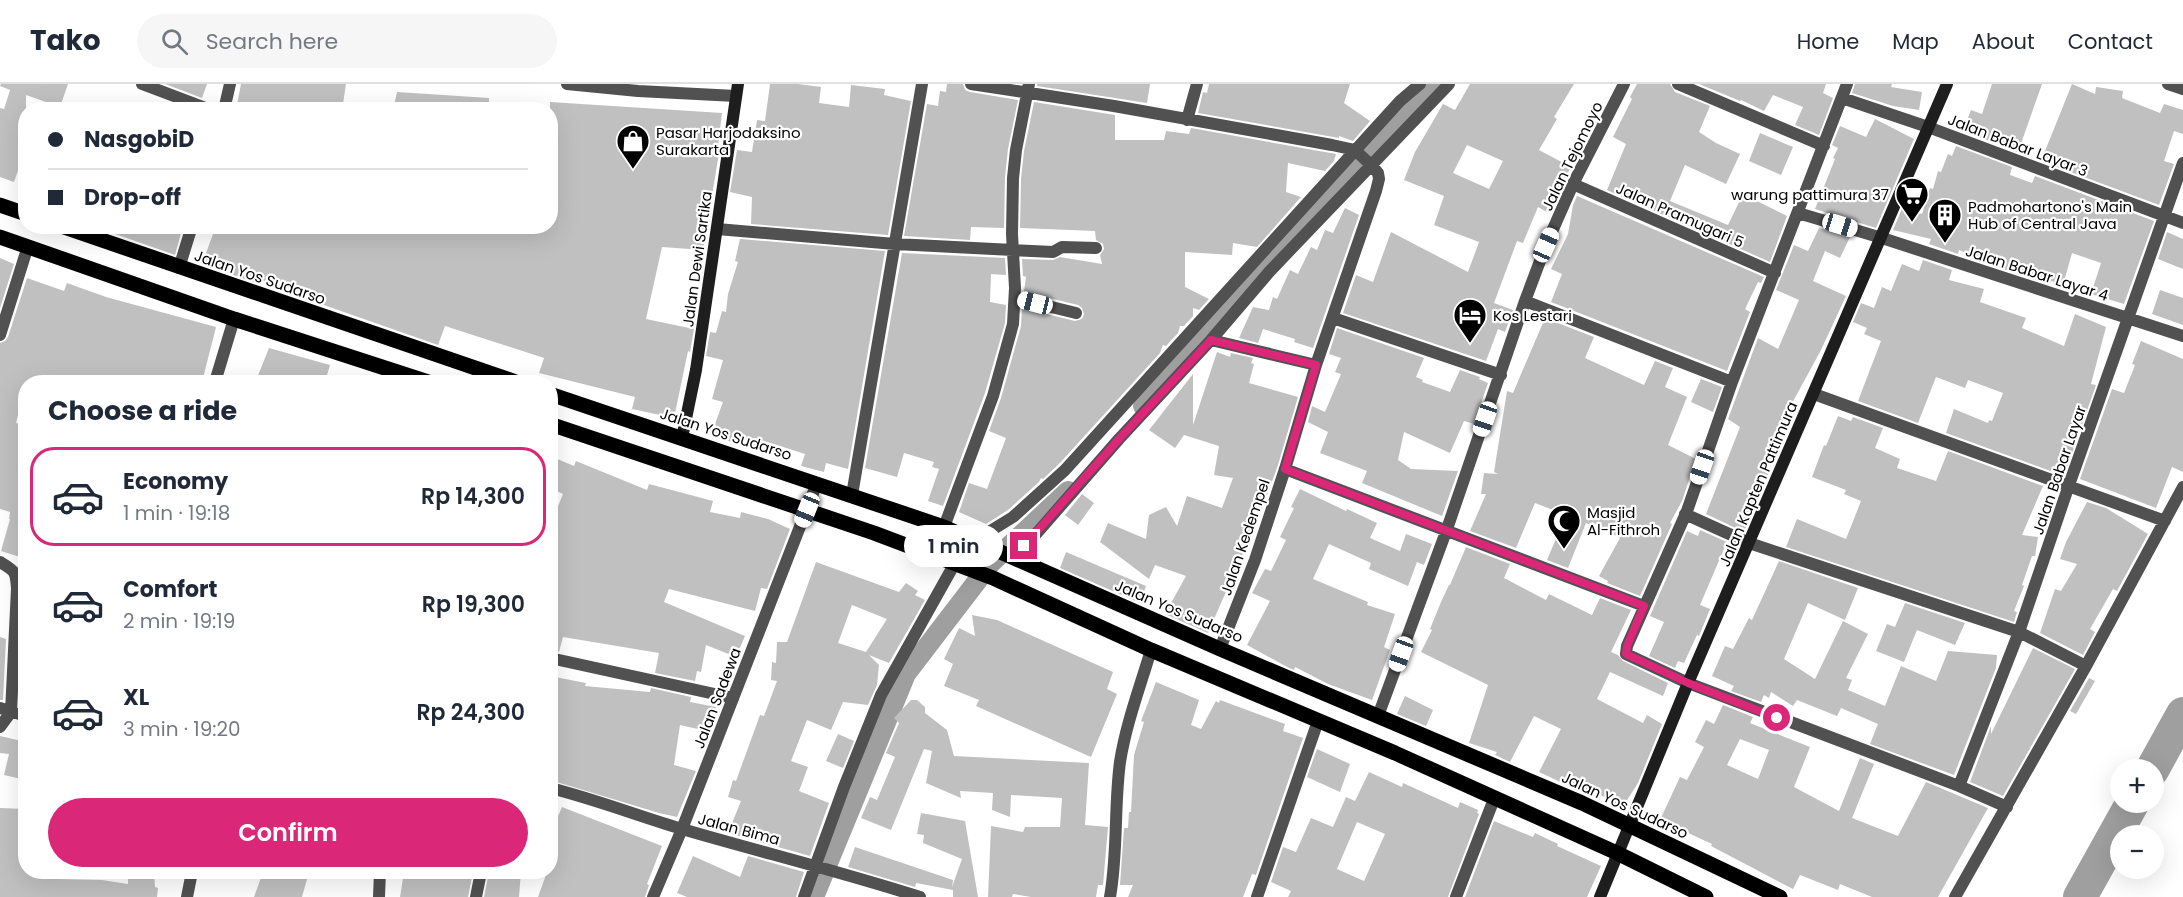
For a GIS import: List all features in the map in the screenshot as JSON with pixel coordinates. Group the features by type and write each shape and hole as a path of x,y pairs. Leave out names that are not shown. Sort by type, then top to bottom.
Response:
{"main road":[{"name":"Jalan Kapten Pattimura","path":"1600,897 1688,683 1947,84"},
{"name":"Jalan Dewi Sartika","path":"682,438 696,370 737,90"},
{"path":"0,205 18,211"},
{"name":"Jalan Yos Sudarso","path":"83,234 495,375"},
{"path":"0,237 234,319 407,375"},
{"path":"345,354 354,328"},
{"name":"Jalan Yos Sudarso","path":"558,397 944,527 1629,825 1780,897"},
{"path":"558,427 807,510 993,578 1151,650 1617,853 1706,897"}],"street":[{"path":"142,84 190,102"},
{"path":"226,102 230,84"},
{"path":"567,84 638,91 737,90"},
{"path":"852,495 922,84"},
{"path":"971,84 1029,88 1357,152 1370,164"},
{"path":"1187,120 1197,84"},
{"path":"1400,101 1408,84"},
{"path":"977,542 1013,517 1065,470 1357,152 1400,101 1420,84"},
{"path":"1014,557 1211,340 1270,271 1449,84"},
{"name":"Jalan Tejomoyo","path":"1378,716 1447,529 1546,245 1573,184 1624,84"},
{"path":"1678,84 1824,146"},
{"path":"1847,84 1732,382 1685,514 1627,646 1626,654 1688,683 1959,786 2007,807"},
{"path":"2168,84 2183,89"},
{"path":"944,527 993,396 1013,324 1015,298 1013,177 1016,150 1029,88"},
{"name":"Jalan Babar Layar 3","path":"1842,98 1928,127 2183,224"},
{"name":"Jalan Babar Layar","path":"1959,786 2019,632 2183,163"},
{"name":"Jalan Kedempel","path":"1220,649 1255,560 1316,365 1378,185 1378,173 1370,164"},
{"name":"Jalan Pramugari 5","path":"1573,184 1775,273"},
{"name":"Jalan Babar Layar 4","path":"1798,213 2183,336"},
{"path":"717,229 896,244 1013,250 1053,252 1062,247 1096,248"},
{"path":"179,268 190,234"},
{"path":"0,335 28,246"},
{"path":"1015,298 1076,314"},
{"path":"1525,301 1732,382"},
{"path":"1333,318 1501,375"},
{"path":"217,375 234,319"},
{"path":"1211,340 1316,365"},
{"path":"1814,394 2165,520"},
{"path":"1285,469 1644,606"},
{"name":"Jalan Sadewa","path":"653,897 682,829 817,483"},
{"path":"1955,897 2086,666 2183,487"},
{"path":"1685,514 1749,543 2019,632 2086,666"},
{"path":"0,562 12,568 17,582 5,710 0,727"},
{"path":"804,897 818,866 844,786 881,695 955,563"},
{"path":"1110,897 1116,846 1120,763 1125,737 1151,650"},
{"path":"558,660 733,698"},
{"path":"1257,897 1318,721"},
{"name":"Jalan Bima","path":"558,791 682,829 836,871 920,897"},
{"path":"1456,897 1494,799"},
{"path":"187,897 191,879"},
{"path":"379,897 380,879"},
{"path":"476,897 480,879"}],"building":[{"path":"1,84 68,84 62,102 46,102 26,95 26,102 18,102 18,171 14,182 0,177 0,108 4,109 10,90 0,86"},
{"path":"165,84 207,84 202,98"},
{"path":"241,84 346,84 343,102 238,102"},
{"path":"770,84 821,87 819,103 849,107 851,85 885,89 884,95 911,101 888,235 751,224 752,197 730,192 737,150 752,152 757,120 765,121"},
{"path":"947,84 963,84 965,90 970,92 1018,100 1008,149 1004,228 971,227 970,240 904,236 927,104 938,106 940,91 946,92"},
{"path":"1037,84 1150,84 1147,103 1037,86"},
{"path":"1209,84 1350,84 1344,103 1370,121 1353,141 1339,136 1339,138 1198,113 1203,92 1207,93"},
{"path":"1470,84 1574,84 1554,117 1557,119 1539,150 1571,167 1547,212 1538,207 1523,243 1517,241 1494,303 1513,310 1505,332 1498,329 1486,361 1343,313 1356,275 1373,282 1391,232 1468,272 1479,242 1434,225 1444,196 1404,180 1415,152 1443,104 1455,110","holes":["1467,145 1503,161 1489,189 1453,173"]},
{"path":"1637,84 1670,84 1675,92 1710,106 1699,132 1740,154 1726,184 1685,165 1670,201 1728,225 1743,194 1787,216 1770,262 1607,190 1626,144 1613,137"},
{"path":"1699,84 1826,84 1823,93 1833,98 1819,135 1795,125 1803,107 1773,95 1764,111"},
{"path":"1855,84 1892,84 1891,87 1922,92 1919,110 1893,106 1852,93"},
{"path":"1992,84 2042,84 2018,152 1963,131 1971,110 1982,114"},
{"path":"2072,84 2095,94 2096,87 2123,91 2122,98 2160,113 2164,104 2183,110 2183,134 2174,131 2164,161 2174,164 2159,205 2041,161"},
{"path":"397,92 489,98 489,102 395,102"},
{"path":"1034,102 1115,115 1115,140 1164,140 1166,131 1189,134 1191,128 1336,154 1334,161 1325,171 1288,163 1286,192 1301,197 1257,247 1233,243 1232,255 1185,252 1185,287 1209,299 1199,310 1193,308 1193,316 1184,326 1180,326 1178,333 1166,346 1163,345 1160,353 1059,464 1008,510 986,524 959,512 969,483 987,489 1006,438 989,431 1001,398 1021,326 1022,308 1075,321 1082,319 1084,314 1078,305 1024,292 1026,277 1023,276 1022,259 1053,260 1060,257 1102,264 1100,255 1104,249 1103,244 1096,240 1095,231 1020,228 1024,151"},
{"path":"558,103 722,113 718,147 720,147 703,250 662,247 646,319 694,329 674,418 632,409 635,397 558,378 558,375 539,373 544,358 445,326 438,345 321,304 323,298 260,280 259,284 202,264 213,234 558,234"},
{"path":"1875,119 1914,139 1876,228 1815,209 1835,159 1833,158 1838,148 1832,145 1840,126 1866,137"},
{"path":"1760,133 1793,147 1781,175 1749,161"},
{"path":"1956,146 2012,167 2010,175 2032,183 2035,176 2154,221 2124,304 2091,294 2101,263 2072,253 2063,285 2051,281 2050,284 2000,268 1959,250 1958,254 1929,244 1931,239 1893,230 1903,206 1922,214 1938,171 1941,172 1948,154 1952,156"},
{"path":"1577,196 1764,277 1761,283 1758,282 1745,309 1750,312 1727,371 1551,302 1562,274 1551,269 1568,234 1573,205"},
{"path":"1345,208 1359,215 1313,348 1294,342 1295,339 1263,329 1258,343 1239,338 1253,307 1269,310 1273,297 1277,299 1290,270 1298,274 1311,247 1317,250 1325,230 1333,233"},
{"path":"1819,228 1850,237 1840,258 1825,251 1813,281 1846,296 1821,350 1784,418 1787,419 1765,472 1768,474 1744,532 1706,514 1740,427 1728,419 1758,338 1778,349 1799,300 1776,290 1794,245 1808,251"},
{"path":"2167,232 2183,239 2183,269 2158,259"},
{"path":"115,234 181,234 175,255"},
{"path":"740,239 885,251 848,469 826,463 824,472 801,466 805,454 758,439 756,446 738,442 737,444 711,435 723,402 712,399 723,360 706,356 710,332 716,333 722,311 726,312 728,294 738,262 735,261"},
{"path":"902,253 1005,258 1006,275 991,274 990,302 1006,305 1005,323 985,393 943,506 928,501 939,469 932,467 934,462 904,453 897,477 865,468"},
{"path":"0,258 14,264 0,308"},
{"path":"1923,260 1952,270 1949,280 1984,289 1980,302 2026,318 2022,328 2064,346 2075,314 2106,327 2091,384 2096,385 2064,476 1946,433 1954,409 1988,423 1989,420 1992,421 2003,393 1968,380 1965,388 1936,377 1918,423 1858,401 1881,341 1864,334 1867,328 1853,322 1861,303 1874,308 1882,287 1891,291 1902,264 1919,271"},
{"path":"27,278 64,291 67,283 106,297 216,327 204,375 18,375 16,423 18,424 18,556 1,551 10,519 10,512 0,509 0,343 8,337"},
{"path":"2160,290 2183,298 2183,325 2152,314"},
{"path":"1545,318 1594,337 1585,358 1644,385 1655,361 1673,368 1665,387 1687,397 1668,445 1696,459 1682,501 1670,523 1672,524 1640,596 1607,583 1608,581 1599,576 1620,538 1592,522 1591,525 1586,523 1568,568 1547,560 1566,515 1535,503 1516,548 1470,531 1486,494 1481,494 1484,473 1498,474 1494,472 1507,391 1513,393"},
{"path":"1337,328 1424,358 1416,377 1423,380 1422,382 1450,392 1460,370 1480,377 1479,379 1488,383 1474,424 1464,421 1450,453 1404,432 1398,460 1411,469 1458,471 1442,516 1362,483 1367,471 1320,453 1328,432 1308,422 1312,406 1325,412 1341,374 1335,372 1341,358 1329,354"},
{"path":"2141,341 2183,359 2183,472 2172,467 2156,508 2080,479 2112,389 2124,393"},
{"path":"269,348 330,365 327,375 258,375"},
{"path":"1217,352 1230,357 1231,353 1253,358 1251,363 1254,364 1249,383 1298,397 1262,509 1208,633 1165,614 1186,576 1155,565 1149,579 1100,542 1108,523 1146,539 1149,515 1166,507 1177,526 1187,496 1222,508 1233,478 1214,475 1219,446 1184,435 1175,448 1149,430 1193,374 1193,425"},
{"path":"1701,379 1722,387 1713,412 1691,402"},
{"path":"1838,416 1851,421 1853,417 1883,428 1875,448 1900,459 1897,468 1936,481 1948,451 2043,486 2022,535 2038,537 2035,556 2032,556 2014,611 2017,612 2014,622 1786,547 1797,519 1846,539 1861,501 1844,494 1846,490 1812,477"},
{"path":"558,459 574,466 576,461 647,490 649,484 713,501 710,512 740,518 741,512 768,519 790,529 767,589 761,588 755,611 669,589 664,602 745,636 736,657 706,645 701,672 697,671 695,681 655,673 659,653 563,637 558,652 558,506 563,494 558,492"},
{"path":"1300,489 1377,523 1370,538 1400,551 1406,534 1432,544 1424,565 1417,562 1408,586 1369,569 1371,563 1329,544 1313,579 1368,602 1367,605 1395,614 1384,647 1390,650 1372,700 1328,684 1295,667 1294,670 1289,668 1247,645 1270,601 1252,593 1265,569 1271,571 1286,540 1280,537"},
{"path":"1082,494 1094,503 1078,525 1065,515"},
{"path":"2087,502 2106,508 2148,534 2117,591 2113,589 2090,629 2095,632 2083,655 2040,633 2055,589 2061,591 2077,564 2060,559 2066,542"},
{"path":"1700,530 1727,542 1700,605 1710,609 1699,636 1697,635 1684,663 1678,661 1675,668 1649,656 1664,622 1650,616 1687,531 1698,536"},
{"path":"1466,547 1510,564 1504,578 1546,600 1549,594 1592,615 1600,598 1631,610 1611,652 1623,661 1668,683 1663,696 1610,672 1597,699 1643,723 1647,715 1662,724 1638,783 1622,808 1601,795 1599,800 1539,772 1561,729 1534,716 1510,762 1495,755 1497,752 1469,743 1488,685 1421,652"},
{"path":"1066,552 1146,586 1140,603 1060,568"},
{"path":"1779,561 1858,588 1845,620 1808,603 1784,659 1815,679 1843,621 1868,634 1846,678 1852,680 1848,690 1885,706 1901,666 1936,681 1948,651 1997,655 1996,668 1954,775 1870,744 1878,724 1841,708 1837,716 1797,700 1793,706 1771,692 1769,698 1764,695 1761,702 1731,691 1734,686 1712,676 1725,646 1733,649 1749,618 1752,620"},
{"path":"816,562 899,592 906,583 918,591 915,595 925,600 889,663 869,655 879,665 877,685 868,705 843,702 831,730 807,720 791,761 808,767 799,791 829,803 810,856 728,833 741,801 728,797 733,780 736,781 760,715 764,716 777,681 771,680 772,662 776,663 777,642 787,642","holes":["852,605 887,619 866,652 838,643"]},
{"path":"1905,603 1965,623 1955,645 1917,630 1904,662 1876,651 1887,624 1895,627"},
{"path":"972,615 997,620 1113,672 1107,689 1117,694 1091,757 976,706 979,700 944,686 953,664 944,659 959,628 975,636"},
{"path":"0,637 6,639 3,700 0,700"},
{"path":"2033,648 2075,669 2003,796 1970,782 1991,726 1991,734"},
{"path":"558,678 586,683 585,686 650,692 651,688 691,697 690,702 716,707 711,732 680,725 674,765 696,771 677,817 558,782"},
{"path":"2089,678 2095,681 2076,714 2070,711"},
{"path":"1156,682 1199,700 1191,725 1201,729 1216,701 1219,703 1220,700 1285,724 1283,731 1303,738 1256,875 1252,874 1243,897 1128,897 1133,885 1120,885 1124,828 1128,828 1129,812 1131,812 1134,755 1144,722 1141,721"},
{"path":"1405,696 1433,710 1426,726 1397,714"},
{"path":"911,700 917,700 925,707 925,713 947,730 954,756 1089,763 1085,825 1108,827 1103,885 1098,885 1096,897 1031,897 1013,894 1012,897 988,897 991,826 1023,832 1025,827 1060,827 1062,798 1011,795 1010,817 992,810 993,793 960,791 961,798 926,783 932,751 924,749 891,830 861,818 870,797 877,800 895,757 886,753 899,723 894,718"},
{"path":"1723,705 1753,717 1750,723 1810,747 1794,787 1839,811 1860,758 1874,764 1852,818 1898,836 1926,782 1988,808 1938,897 1872,897 1840,884 1838,890 1800,875 1793,889 1711,846 1712,844 1660,820 1680,777 1687,780 1704,747 1695,742 1706,720 1714,724","holes":["1740,739 1769,750 1758,779 1727,765"]},
{"path":"838,734 854,741 843,768 826,761"},
{"path":"0,736 18,740 18,778 4,775 9,754 0,753"},
{"path":"1317,749 1350,764 1340,792 1307,777"},
{"path":"1369,772 1402,787 1403,783 1458,808 1460,802 1478,810 1479,814 1448,897 1288,897 1291,891 1271,882 1283,847 1296,852 1311,818 1333,827 1346,797 1355,801","holes":["1357,822 1385,834 1364,881 1337,869"]},
{"path":"562,807 662,846 647,884 649,885 645,897 538,897 544,879 558,879 558,816"},
{"path":"0,808 18,809 18,879 102,880 128,884 128,879 154,879 155,887 158,888 157,897 0,897"},
{"path":"921,813 965,821 978,897 953,897 953,890 916,883 915,887 848,867 855,847 953,880 952,887 962,859 923,843 924,835 917,834"},
{"path":"1494,821 1533,837 1535,833 1601,866 1587,897 1465,897"},
{"path":"693,856 740,877 748,856 804,872 796,897 687,897 677,893"},
{"path":"260,879 307,879 302,897 254,897"},
{"path":"403,879 472,879 468,897 400,897"},
{"path":"488,879 520,879 519,897 484,897"}],"waterway":[{"path":"1143,406 1241,290 1435,84"},
{"path":"814,897 906,674 991,563 1068,491"},
{"path":"2158,759 2183,714"},
{"path":"2080,897 2127,813"}],"place":[{"name":"Pasar Harjodaksino Surakarta","path":"633,170"},
{"name":"warung pattimura 37","path":"1912,223"},
{"name":"Padmohartono's Main Hub of Central Java","path":"1945,244"},
{"name":"Kos Lestari","path":"1470,344"},
{"name":"Masjid Al-Fithroh","path":"1564,550"}],"route":[{"path":"1024,546 1211,340 1265,352 1316,365 1285,469 1644,606 1627,646 1626,654 1688,683 1777,718"}]}
